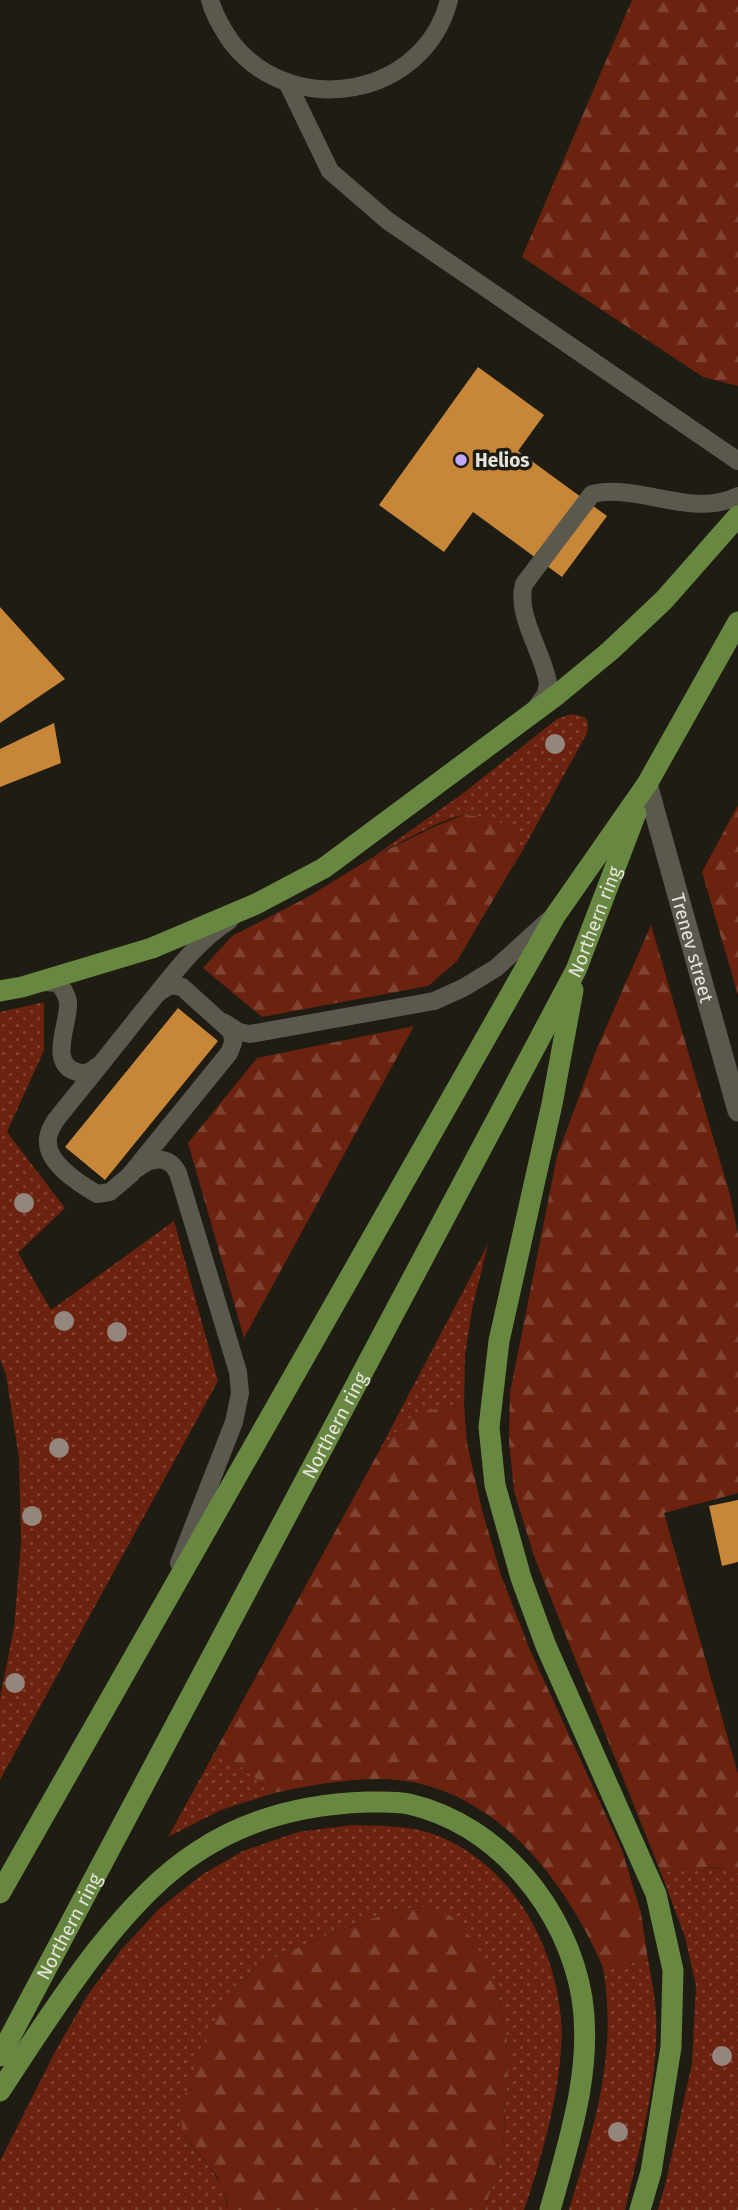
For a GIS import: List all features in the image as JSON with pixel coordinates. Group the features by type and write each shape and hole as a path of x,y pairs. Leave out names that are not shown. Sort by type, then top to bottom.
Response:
{"main road":[{"path":"0,991 40,982 152,948 256,904 324,868 528,717 610,651 664,600 738,516"},
{"name":"Northern ring","path":"0,1893 555,916 647,784 738,622"},
{"name":"Northern ring","path":"0,2056 576,970 647,784"},
{"path":"576,970 552,1104 499,1341 489,1427 495,1485 521,1577 546,1646 656,1894 673,1970 671,2047 651,2172 640,2210"},
{"path":"0,2091 100,1948 149,1892 196,1852 269,1816 308,1807 345,1803 406,1804 458,1822 510,1862 547,1905 562,1932 573,1962 582,1997 584,2063 569,2142 550,2210"}],"street":[{"name":"Trenev street","path":"647,784 738,1111"}],"lane":[{"path":"210,0 223,31 240,53 262,71 288,84 315,90 343,90 370,84 395,72 417,54 435,33 449,0"},
{"path":"288,84 330,171 388,221 738,461"},
{"path":"528,717 541,703 548,683 521,594 524,584 592,494 618,492 691,504 713,504 738,496"},
{"path":"163,1607 234,1422 240,1393 238,1372 174,1165 165,1159 145,1162 110,1192 97,1194 60,1166 47,1145 55,1121 202,942 256,904"},
{"path":"158,993 170,985 177,985 223,1022 239,1032 250,1034 434,1001 463,988 496,968 555,916"},
{"path":"40,982 58,983 67,997 69,1005 61,1053 68,1068 85,1073 92,1071 105,1059"},
{"path":"130,1175 229,1053 233,1043 232,1032 223,1022"}],"green space":[{"path":"632,0 738,0 738,386 703,377 522,257"},
{"path":"571,714 585,717 588,724 587,733 514,866 518,846 513,833 494,821 471,815 444,821 373,857 462,794 557,719"},
{"path":"738,805 738,995 702,872"},
{"path":"464,815 487,818 508,827 517,839 517,853 513,866 457,961 428,986 262,1017 203,968 232,936 306,898 373,857"},
{"path":"651,925 730,1195 738,1234 738,1493 664,1513 738,1774 738,1873 710,1867 661,1873 534,1556 514,1491 509,1442 510,1393 557,1156 597,1048"},
{"path":"44,1002 44,1050 7,1132 65,1208 18,1253 51,1310 174,1221 218,1381 0,1780 0,1698 14,1628 21,1543 19,1458 6,1375 0,1359 0,1012"},
{"path":"414,1026 244,1338 188,1143 257,1058"},
{"path":"488,1244 472,1309 465,1356 464,1405 433,1410 414,1417 398,1430 378,1453"},
{"path":"464,1405 467,1443 482,1510 501,1575 530,1650 622,1850 641,1913 648,1960 603,1967 572,1907 531,1853 506,1829 479,1809 449,1793 400,1780 364,1779 274,1793 217,1748 378,1453 405,1421 422,1411"},
{"path":"217,1748 274,1793 221,1810 168,1837"},
{"path":"352,1825 420,1830 441,1837 467,1851 509,1888 539,1936 557,1990 562,2039 551,2115 524,2210 485,2210 503,2146 509,2052 498,1992 429,1907 399,1909 322,1937 257,1966 223,2005 183,2135 218,2179 226,2199 227,2210 0,2210 0,2161 56,2050 87,1996 121,1950 160,1908 203,1874 243,1851 298,1832"},
{"path":"695,1867 728,1869 738,1873 738,2210 658,2210 692,2063 696,1986 685,1937 661,1873"},
{"path":"429,1907 452,1917 475,1942 498,1992 509,2052 503,2146 485,2210 227,2210 227,2200 217,2176 183,2135 181,2116 201,2048 223,2005 257,1966 322,1937 399,1909"},
{"path":"648,1960 656,2013 655,2063 625,2210 569,2210 601,2090 608,2030 603,1967"}],"building":[{"name":"Helios","path":"478,367 544,415 518,451 607,516 562,577 473,512 444,552 379,505"},
{"path":"0,607 65,679 0,723"},
{"path":"54,723 61,763 0,787 0,749"},
{"path":"178,1008 218,1041 105,1180 65,1147"},
{"path":"738,1500 738,1562 722,1566 709,1506"}],"place":[{"name":"Helios","path":"461,460"}]}
